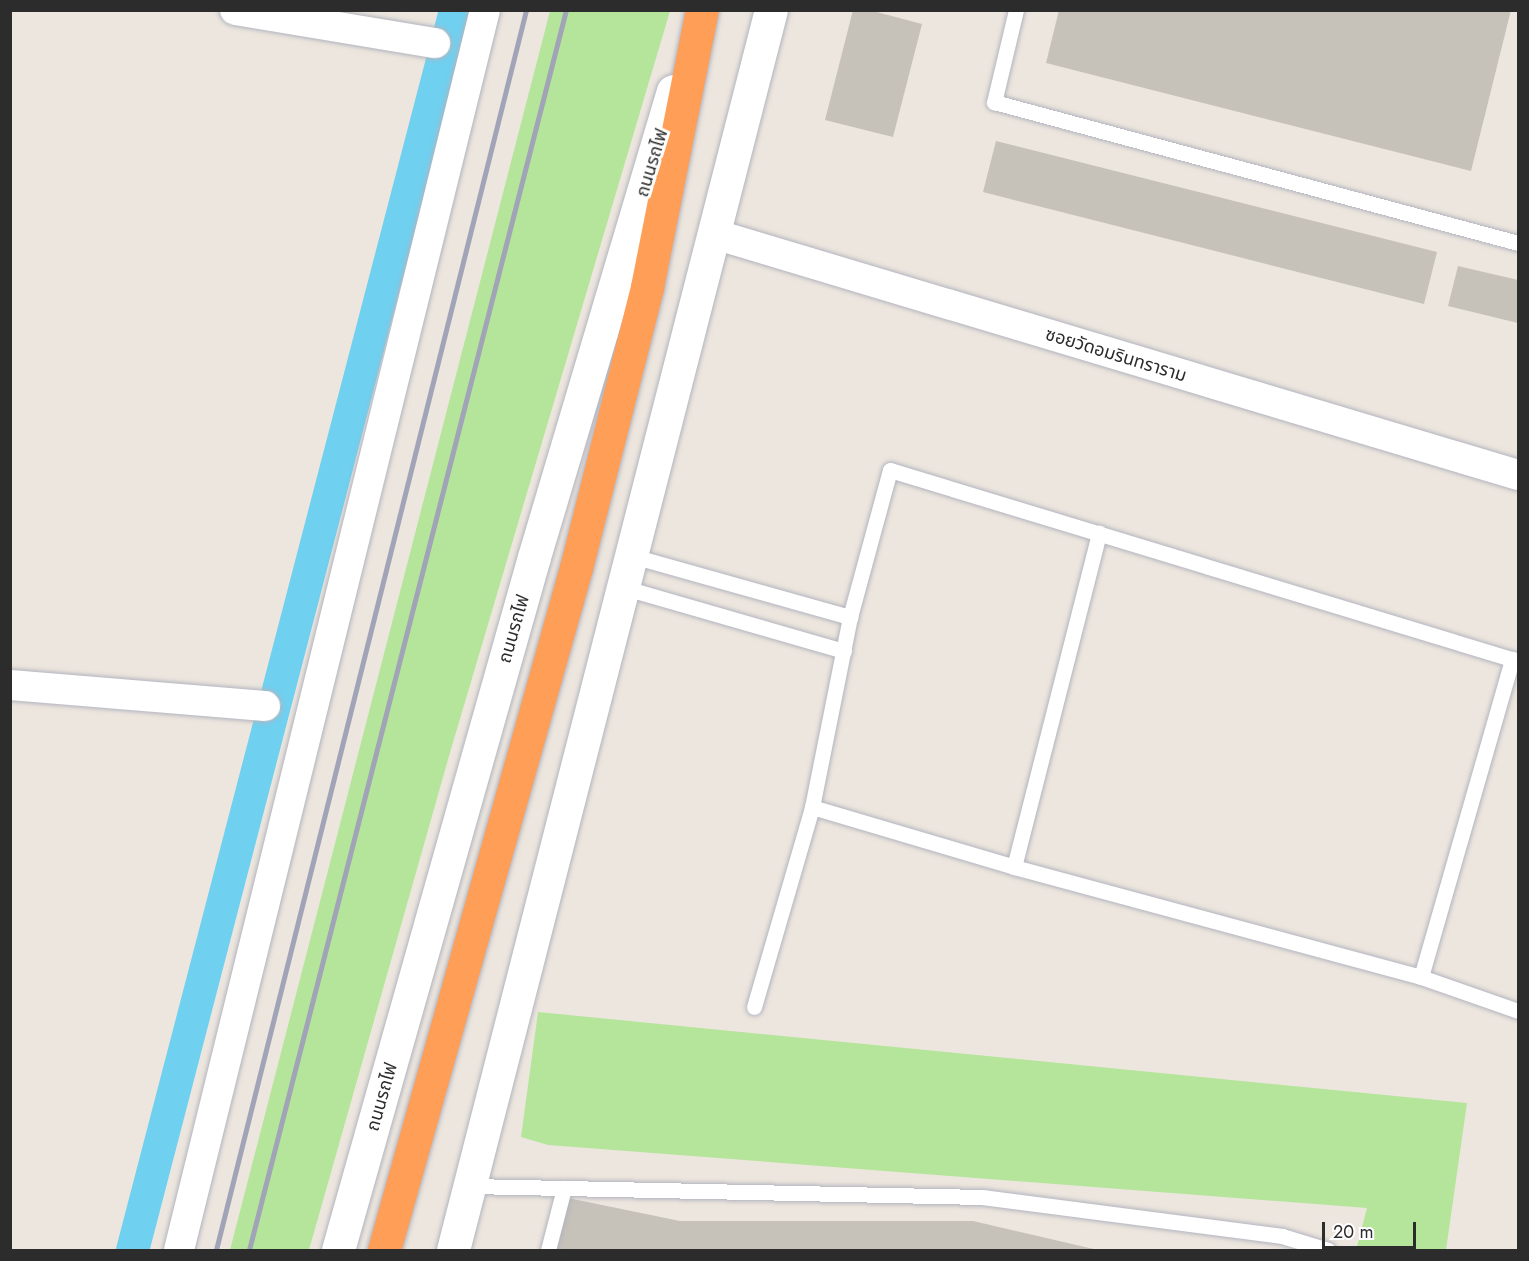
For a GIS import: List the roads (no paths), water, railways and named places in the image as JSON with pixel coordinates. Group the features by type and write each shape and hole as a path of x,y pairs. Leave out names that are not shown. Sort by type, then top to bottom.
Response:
{"highway":[{"path":"384,1251 576,568 647,287 702,10"}],"main road":[{"name":"ถนนรถไฟ","path":"338,1251 534,557 697,10"},
{"path":"453,1251 629,555 771,10"}],"street":[{"path":"235,10 435,43"},
{"path":"179,1251 485,10"},
{"name":"ซอยวัดอมรินทราราม","path":"714,234 1518,475"},
{"path":"10,685 266,706"}],"lane":[{"path":"1016,10 994,102 1518,243"},
{"path":"754,1007 812,807 850,618 890,470 1515,660 1421,977"},
{"path":"1014,867 1099,533"},
{"path":"629,555 850,618"},
{"path":"622,587 843,651"},
{"path":"812,807 1014,867 1421,977 1518,1011"},
{"path":"470,1186 982,1197 1282,1236 1328,1251"},
{"path":"548,1251 564,1188"}],"waterway":[{"path":"132,1250 455,10"}],"railway":[{"path":"216,1250 526,10"},
{"path":"249,1250 566,10"}]}
